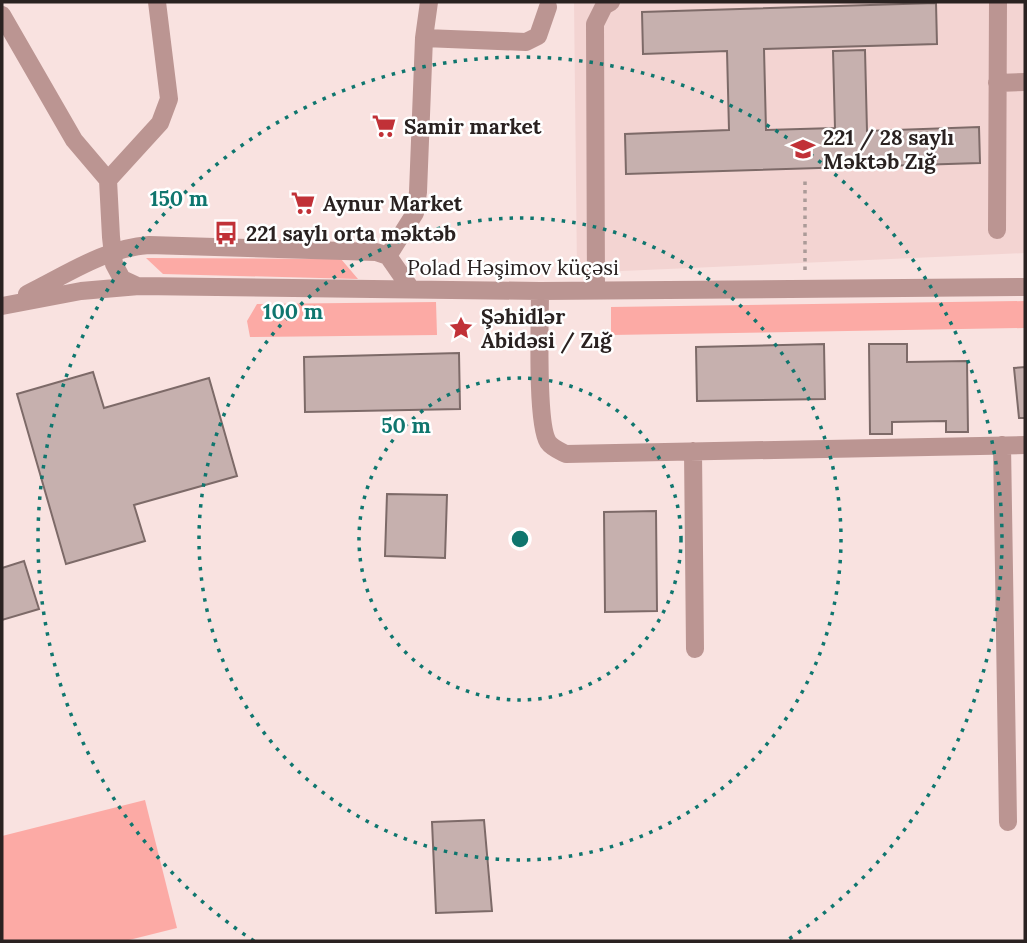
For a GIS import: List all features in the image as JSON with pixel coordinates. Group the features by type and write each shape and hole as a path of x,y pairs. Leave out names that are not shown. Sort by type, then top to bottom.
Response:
{"street":[{"path":"108,180 160,123 169,99 157,2"},
{"path":"388,256 415,214 424,38 429,2"},
{"path":"596,290 595,24 604,6 611,2"},
{"path":"997,230 998,2"},
{"path":"424,38 526,41 538,36 548,6"},
{"path":"2,15 74,140 108,180 112,252 117,272 122,279 139,286"},
{"path":"997,83 1025,82"},
{"path":"3,306 112,252 149,245 376,252 388,256 411,289"},
{"name":"Polad Həşimov küçəsi","path":"3,306 80,291 139,286 540,290 1025,287"},
{"path":"540,290 542,423 548,441 555,449 566,454 1025,445"},
{"path":"1002,445 1008,822"},
{"path":"694,451 695,649"}],"path":[{"path":"805,179 805,289"}],"shaded area":[{"path":"574,2 1025,2 1025,253 577,273"},
{"path":"146,258 341,259 358,279 163,274"},
{"path":"1025,301 1025,328 611,335 611,307"},
{"path":"436,302 437,335 250,337 247,321 257,304"},
{"path":"145,800 177,928 125,941 2,941 2,836"}],"building":[{"path":"936,3 937,44 764,49 766,130 835,128 833,51 865,50 867,131 979,127 980,163 626,174 625,134 729,130 727,51 643,54 642,12"},
{"path":"824,344 825,399 697,401 696,347"},
{"path":"869,344 907,344 907,362 967,361 968,432 946,432 946,421 892,422 892,434 870,434"},
{"path":"459,353 460,409 305,412 304,357"},
{"path":"1025,367 1025,418 1019,418 1014,368"},
{"path":"93,372 104,408 209,378 237,476 134,505 145,541 66,564 17,394"},
{"path":"387,494 447,495 445,558 385,556"},
{"path":"656,511 657,611 605,612 604,512"},
{"path":"24,561 39,609 2,620 2,568"},
{"path":"484,820 492,911 436,913 432,822"}],"place":[{"name":"Samir market","path":"384,126"},
{"name":"221 / 28 saylı Məktəb Zığ","path":"803,149"},
{"name":"Aynur Market","path":"303,203"},
{"name":"221 saylı orta məktəb","path":"226,233"},
{"name":"Şəhidlər Abidəsi / Zığ","path":"461,328"}]}
